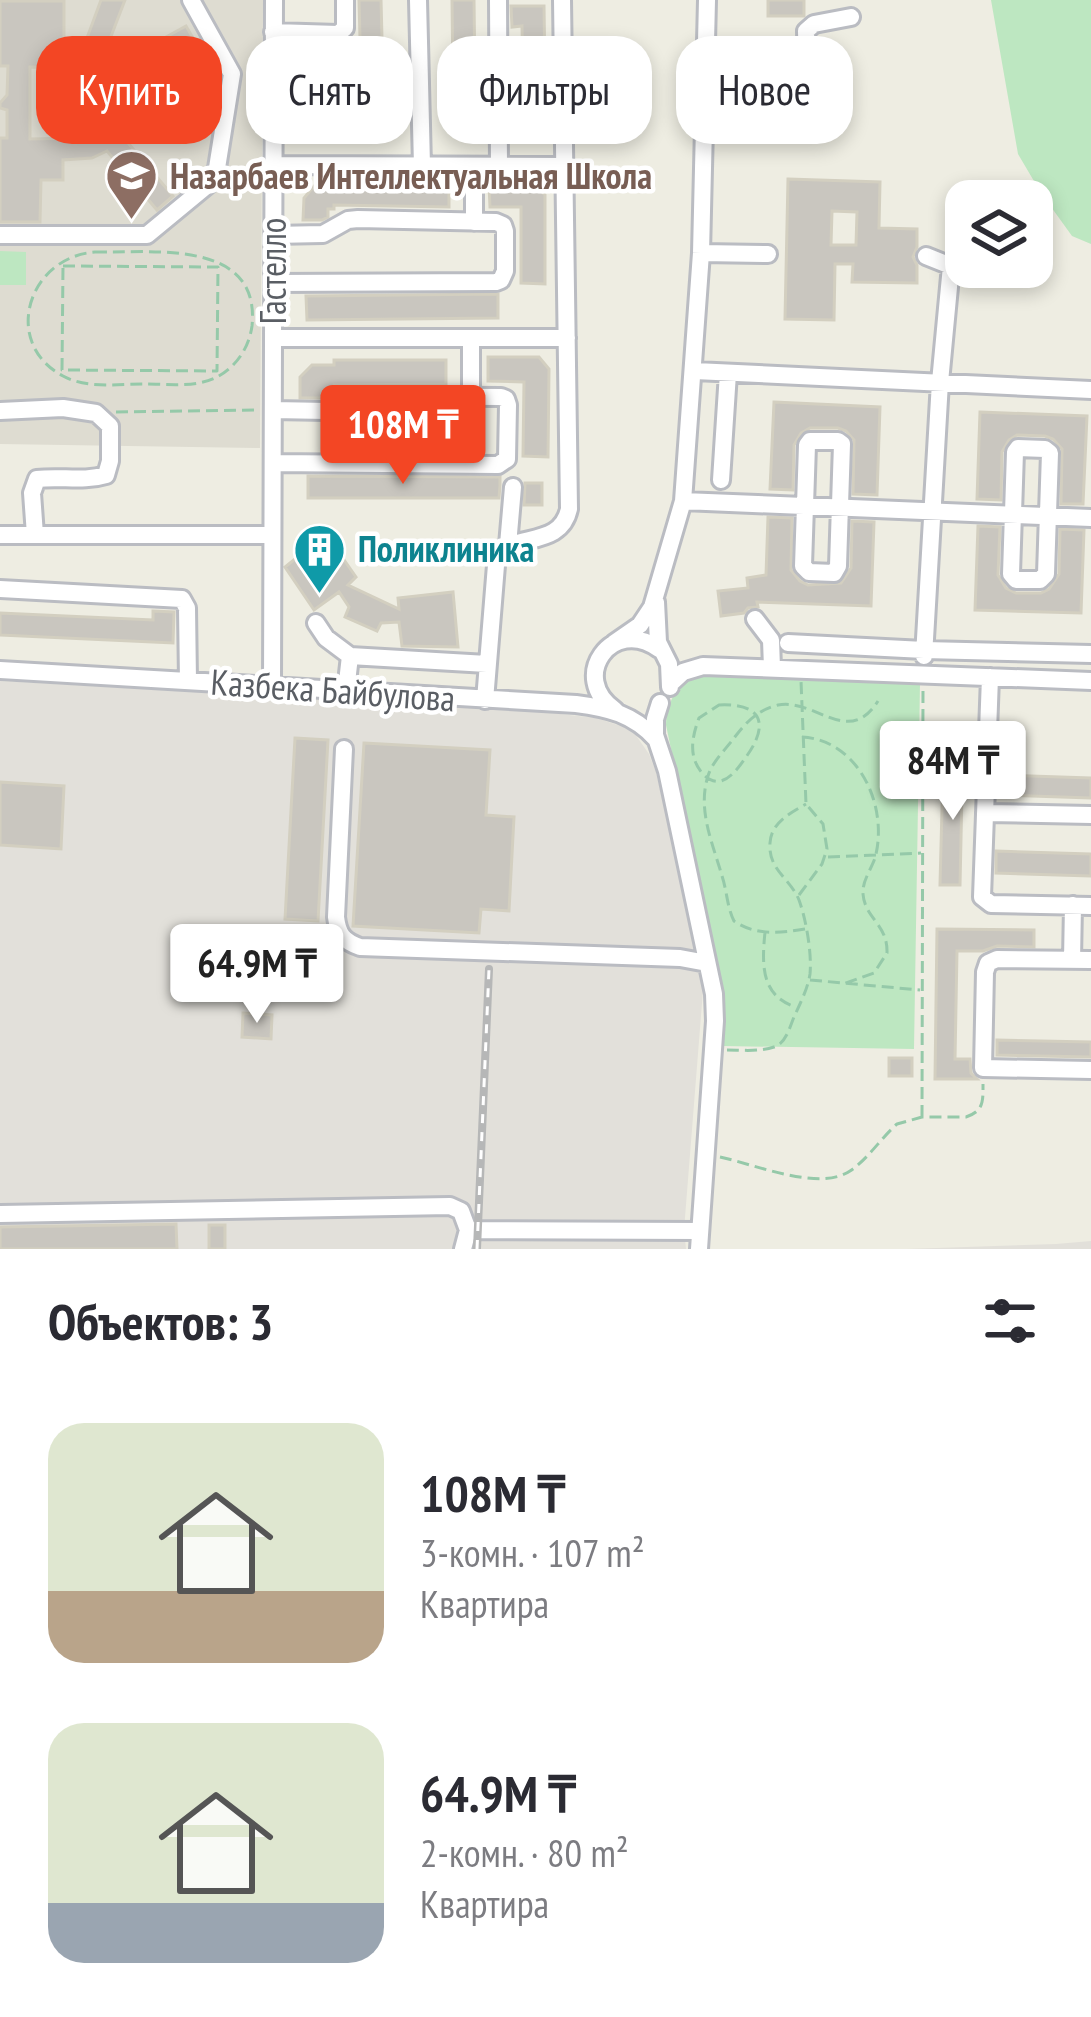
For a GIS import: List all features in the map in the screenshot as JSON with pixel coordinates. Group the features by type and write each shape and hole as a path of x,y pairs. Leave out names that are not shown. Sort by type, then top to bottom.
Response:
{"street":[{"path":"0,235 147,235 210,183 217,168 232,74 190,0"},
{"name":"Гастелло","path":"272,686 274,0"},
{"path":"274,32 338,34 345,28 345,0"},
{"path":"418,0 422,166"},
{"path":"498,0 499,166"},
{"path":"485,700 497,553 508,545 548,536 568,516 562,0"},
{"path":"707,0 707,36"},
{"path":"806,36 814,23 851,17"},
{"path":"570,704 586,693 601,655 650,612 683,501 695,371 704,144"},
{"path":"273,165 563,166"},
{"path":"474,166 474,222"},
{"path":"273,235 323,234 353,219 496,222 505,228 505,271 496,283 273,283"},
{"path":"701,254 768,254"},
{"path":"923,675 951,266 926,256"},
{"path":"273,338 567,338"},
{"path":"471,338 471,397"},
{"path":"695,371 1091,390"},
{"path":"721,480 728,373"},
{"path":"272,464 502,464 507,456 508,401 501,397 350,396 327,411 273,410"},
{"path":"0,411 63,408 96,413 110,427 106,476 37,479 32,493 35,535"},
{"path":"838,441 842,446 837,571 809,572 803,566 805,507 807,443 838,441"},
{"path":"1046,449 1050,454 1046,576 1040,580 1016,580 1011,574 1013,515 1016,450 1046,449"},
{"path":"508,545 513,487"},
{"path":"683,501 1091,518"},
{"path":"0,535 272,536"},
{"path":"0,589 182,599 187,608 188,680"},
{"path":"656,596 670,684"},
{"path":"754,620 771,640 772,668"},
{"path":"316,623 326,638 350,656 487,664"},
{"path":"614,643 638,639 663,654 703,666 1091,681"},
{"path":"788,643 1091,654"},
{"path":"346,691 350,656"},
{"path":"0,1214 450,1206 461,1211 466,1240 700,1240 714,994 654,723 670,684 682,672 703,666"},
{"name":"Казбека Байбулова","path":"0,670 570,704 616,711 641,724 656,739"},
{"path":"595,672 599,694 616,711 639,714 660,703"},
{"path":"990,677 981,894 992,904 1082,906 1082,960 997,959 988,963 983,1068 1091,1070"},
{"path":"344,749 336,917 348,943 680,958 707,964"},
{"path":"985,813 1091,815"}],"path":[{"path":"95,252 198,254 227,267 242,283 252,313 251,334 236,362 220,376 200,384 86,383 56,371 40,355 31,335 28,314 34,292 54,266 95,252"},
{"path":"63,266 218,267 218,371 62,370 63,266"},
{"path":"96,413 273,410"},
{"path":"798,897 825,857 826,832 806,804 801,670"},
{"path":"922,1117 923,675"},
{"path":"805,929 765,932 734,921 707,829 709,771 755,716 776,706 801,706 846,722 869,714 878,700"},
{"path":"727,705 744,706 755,716 759,739 736,772 722,782 707,779 692,750 699,718 711,708 727,705"},
{"path":"802,737 817,738 852,760 873,794 875,855 863,896 868,911 884,930 887,953 874,973 843,984"},
{"path":"713,1049 775,1047 784,1040 809,980 798,897 777,873 770,841 775,826 806,804"},
{"path":"825,857 922,853"},
{"path":"765,932 762,966 766,982 788,1005 798,1008"},
{"path":"809,980 922,991"},
{"path":"706,1154 812,1179 833,1178 847,1173 897,1124 922,1117 975,1114 982,1104 983,1068"}],"shaded area":[{"name":"Назарбаев Интеллектуальная Школа","path":"0,0 263,0 263,36 246,36 246,144 262,144 260,448 0,444"},
{"path":"0,681 525,710 596,718 635,734 656,772 704,978 686,1249 0,1249"},
{"path":"1091,1241 1091,1249 906,1249 1056,1244"}],"green space":[{"path":"991,0 1091,0 1091,244 1072,236 1053,210 1053,180 1033,180 1018,154"},
{"path":"0,251 26,252 26,285 0,285"},
{"path":"699,672 920,683 914,1049 723,1046 724,1002 666,725 675,694"}],"building":[{"path":"101,0 125,0 111,36 88,36"},
{"path":"359,0 381,0 382,36 360,36"},
{"path":"452,0 474,0 474,36 452,36"},
{"path":"768,0 804,0 804,16 768,16"},
{"path":"0,1 64,1 64,36 36,36 36,67 30,67 30,139 36,139 36,144 129,144 173,196 157,210 107,151 92,158 63,160 63,180 41,180 40,222 0,222 0,138 7,138 7,110 0,103 7,95 8,66 0,66"},
{"path":"511,6 544,6 544,36 522,36 522,26 512,27"},
{"path":"186,26 192,36 168,36"},
{"path":"788,179 880,182 879,228 917,229 913,257 917,283 852,282 853,264 835,264 834,320 785,319","holes":["832,211 857,212 856,245 831,245"]},
{"path":"335,181 449,183 449,207 334,205 322,220 303,220 304,198 314,186 335,187"},
{"path":"489,185 534,185 545,195 545,284 521,283 521,207 490,207"},
{"path":"498,294 498,318 307,320 306,296"},
{"path":"488,357 539,357 549,369 548,457 523,456 524,382 488,381"},
{"path":"334,360 446,360 446,384 334,385 323,398 300,398 300,377 312,365 334,365"},
{"path":"774,402 880,407 877,495 853,494 854,440 838,428 810,428 801,433 794,445 793,490 770,489"},
{"path":"980,412 1087,416 1083,504 1061,504 1062,449 1045,436 1017,435 1009,440 1002,452 1001,500 977,499"},
{"path":"308,476 500,477 499,498 308,498"},
{"path":"525,483 542,483 542,505 524,505"},
{"path":"768,517 792,518 791,570 808,585 841,583 851,568 852,521 874,522 871,606 757,602 758,607 744,613 721,616 718,591 748,588 747,578 766,575"},
{"path":"978,526 1000,527 998,575 1016,593 1049,589 1059,574 1060,529 1084,530 1081,613 975,610"},
{"name":"Поликлиника","path":"326,534 356,577 348,585 399,609 398,598 453,592 458,647 402,646 399,622 381,623 377,631 345,617 349,607 339,592 314,610 285,567"},
{"path":"153,611 174,612 173,643 0,635 0,613 153,620"},
{"path":"295,738 328,740 318,921 285,919"},
{"path":"364,743 490,750 486,815 514,817 509,911 481,909 479,933 353,926"},
{"path":"943,770 974,771 973,793 962,792 960,885 940,885"},
{"path":"1004,775 1091,778 1091,798 1003,795"},
{"path":"0,782 64,786 61,849 0,845"},
{"path":"996,851 1091,854 1091,876 996,873"},
{"path":"937,929 1034,930 1034,947 957,951 955,1059 970,1059 971,1073 977,1079 935,1079"},
{"path":"243,1013 272,1015 271,1039 242,1037"},
{"path":"997,1040 1091,1042 1091,1057 997,1055"},
{"path":"889,1058 912,1058 912,1076 889,1076"},
{"path":"176,1224 177,1249 0,1249 0,1227"},
{"path":"209,1225 225,1225 225,1249 209,1249"}],"railway":[{"path":"477,1249 489,969"}],"place":[{"name":"Назарбаев Интеллектуальная Школа","path":"131,222"},
{"name":"Поликлиника","path":"319,595"}]}
